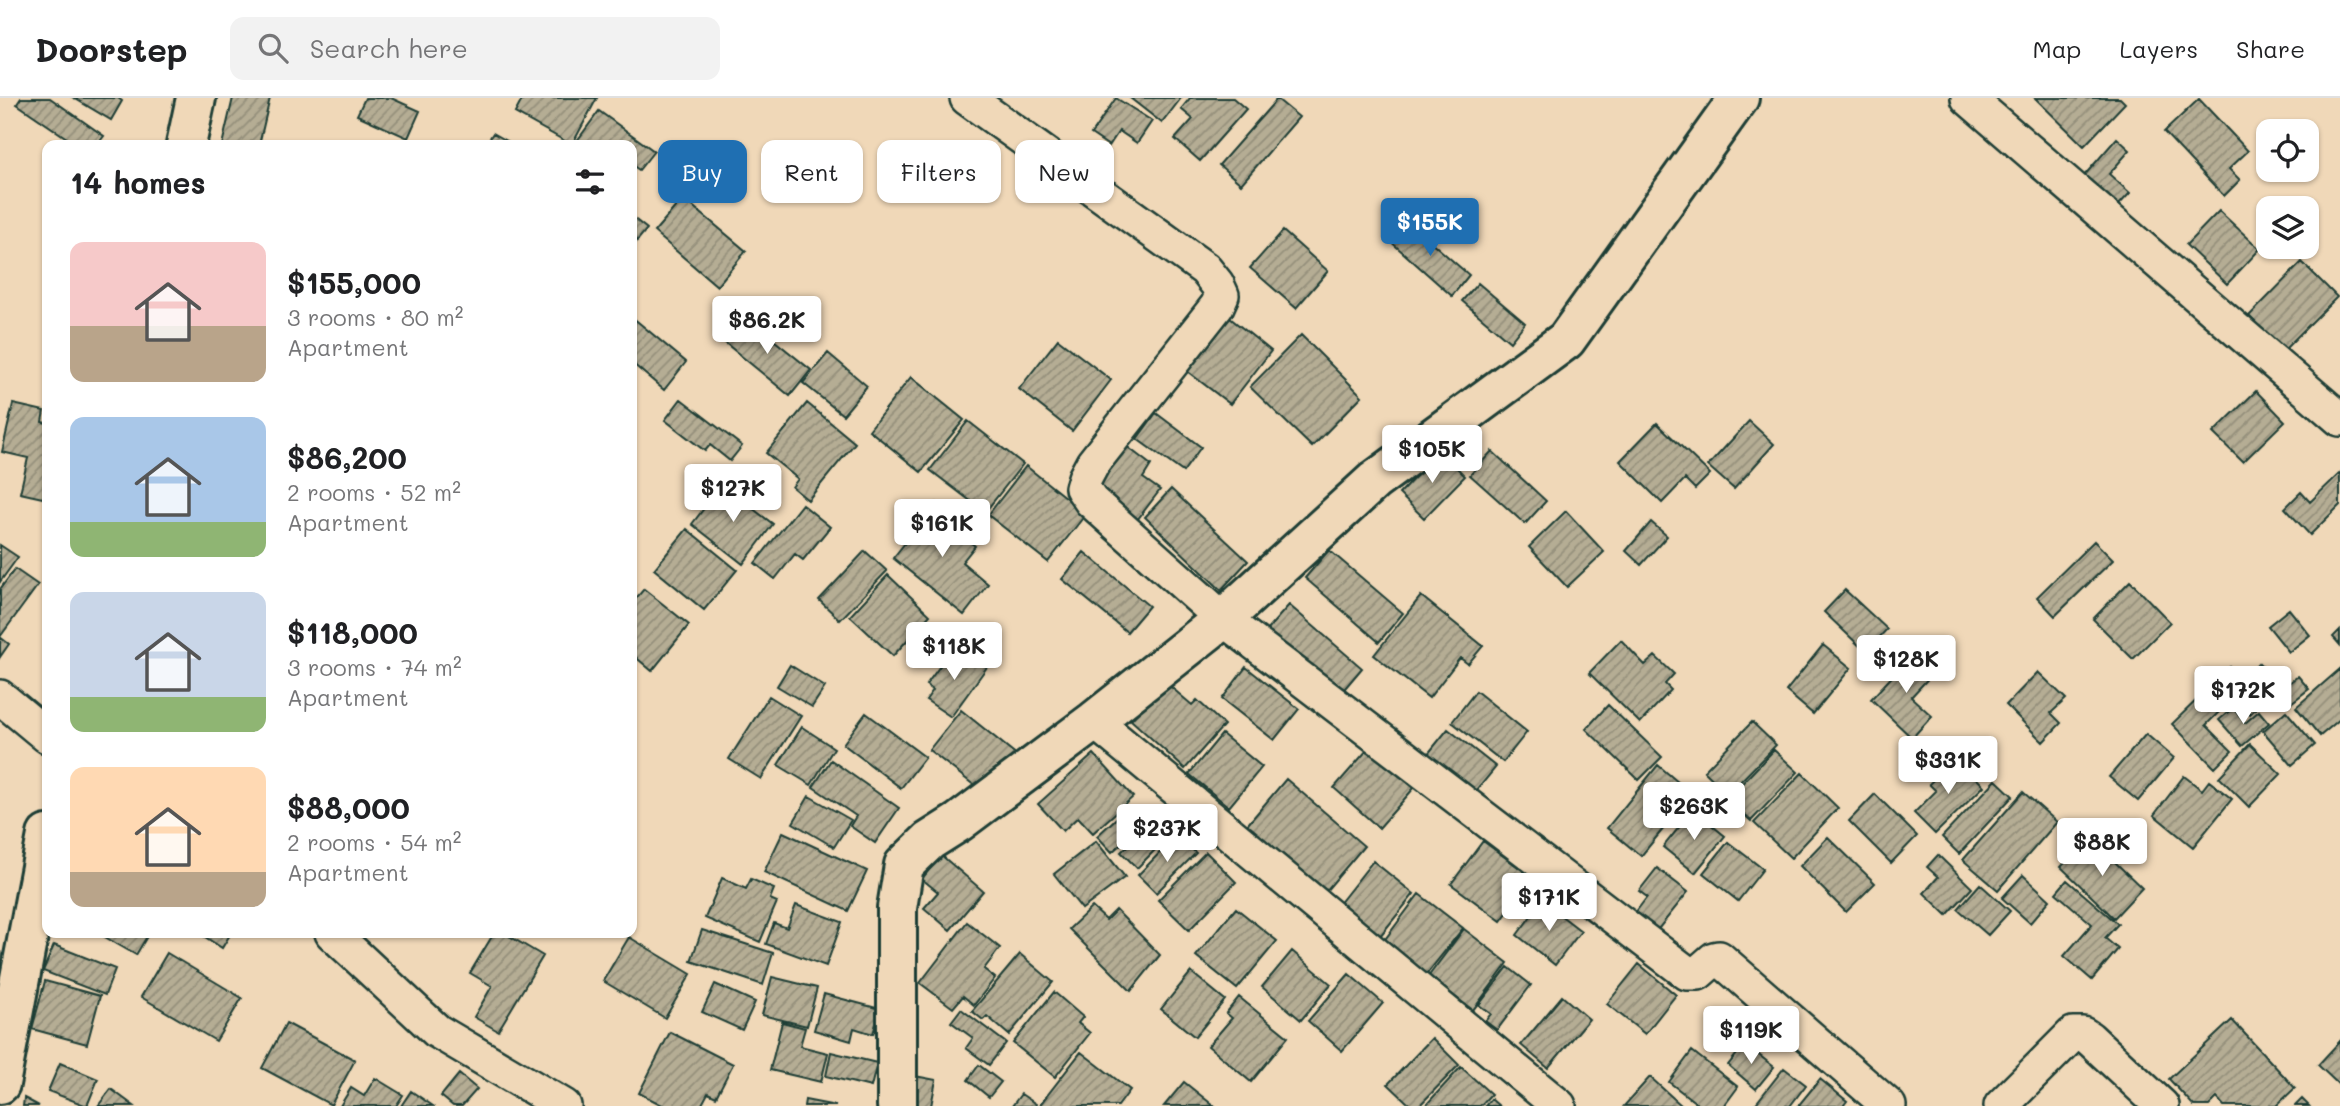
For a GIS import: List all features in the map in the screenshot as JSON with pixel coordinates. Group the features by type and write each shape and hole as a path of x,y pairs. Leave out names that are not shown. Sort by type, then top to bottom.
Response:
{"street":[{"path":"187,140 196,98"},
{"path":"967,98 1205,269 1222,295 1217,306 1093,463 1082,488 1091,501 1223,619 1687,974 1698,974 1714,959 1719,958 1889,1106"},
{"path":"897,1106 897,908 904,865 929,841 959,822 1094,721 1223,619 1374,481 1566,340 1739,98"},
{"path":"1968,98 2340,419"},
{"path":"0,697 42,732"},
{"path":"1094,721 1559,1106"},
{"path":"0,1084 42,861"},
{"path":"337,938 437,1031 564,1106"},
{"path":"2001,1106 2073,1034 2083,1034 2162,1106"}],"building":[{"path":"21,98 50,98 104,136 101,140 70,140 17,104"},
{"path":"74,98 118,98 122,101 111,120"},
{"path":"233,98 270,98 260,140 223,140"},
{"path":"365,98 391,98 420,111 408,138 357,115"},
{"path":"523,98 597,98 575,140 563,140 515,113"},
{"path":"1116,98 1152,121 1137,143 1119,131 1113,140 1100,140 1091,134"},
{"path":"1130,98 1181,98 1162,123"},
{"path":"1190,98 1233,98 1246,109 1200,161 1175,139 1193,119 1181,109"},
{"path":"2035,98 2120,98 2125,103 2084,146"},
{"path":"1277,99 1299,117 1241,184 1219,165"},
{"path":"2199,99 2248,151 2229,169 2240,180 2224,196 2164,132"},
{"path":"599,111 654,151 639,170 637,140 578,140"},
{"path":"493,133 505,140 488,140"},
{"path":"2117,138 2130,150 2109,174 2130,193 2117,207 2083,177"},
{"path":"679,203 689,203 746,251 717,286 654,232"},
{"path":"2219,211 2256,245 2256,253 2227,284 2186,245"},
{"path":"637,221 647,229 637,241"},
{"path":"1407,221 1469,275 1452,296 1390,241"},
{"path":"1283,231 1328,271 1296,308 1250,268"},
{"path":"2302,262 2337,297 2283,351 2249,316"},
{"path":"1478,283 1525,323 1510,342 1462,301"},
{"path":"1225,314 1271,351 1230,404 1183,368"},
{"path":"744,316 811,370 790,396 723,341"},
{"path":"637,321 686,362 664,390 637,367"},
{"path":"1301,335 1362,396 1312,447 1250,387"},
{"path":"1058,339 1111,380 1072,431 1019,389"},
{"path":"828,353 867,386 843,415 803,383"},
{"path":"911,377 964,420 921,472 869,430"},
{"path":"2256,391 2285,421 2243,462 2213,433"},
{"path":"681,399 742,446 730,461 710,445 705,451 665,420"},
{"path":"807,403 855,443 808,500 792,487 798,479 766,453"},
{"path":"13,404 42,411 42,498 20,493 28,458 2,452"},
{"path":"1156,413 1201,447 1183,472 1137,439"},
{"path":"968,421 1023,464 985,512 930,470"},
{"path":"1749,421 1774,444 1734,489 1708,466"},
{"path":"1657,423 1710,474 1695,489 1685,479 1662,503 1620,461"},
{"path":"1125,445 1151,465 1143,478 1160,490 1134,524 1090,492"},
{"path":"1440,451 1465,476 1424,518 1399,494"},
{"path":"1492,451 1546,501 1525,524 1470,475"},
{"path":"1026,466 1086,514 1048,562 988,515"},
{"path":"2340,473 2340,505 2310,535 2285,508 2301,492 2310,502"},
{"path":"722,485 773,524 743,564 692,524"},
{"path":"1171,489 1248,561 1221,590 1145,517"},
{"path":"937,503 964,525 958,532 975,546 962,562 988,584 964,615 893,558"},
{"path":"802,504 830,527 803,560 795,554 775,579 755,563"},
{"path":"1566,511 1604,552 1567,587 1529,547"},
{"path":"1651,522 1667,536 1641,565 1626,551"},
{"path":"687,529 737,570 704,610 654,569"},
{"path":"2094,541 2113,560 2055,616 2037,597"},
{"path":"0,545 18,557 0,582"},
{"path":"1329,550 1403,613 1379,642 1305,578"},
{"path":"865,551 887,571 840,620 819,600"},
{"path":"1084,552 1149,606 1127,632 1062,579"},
{"path":"15,569 38,585 0,637 0,589"},
{"path":"888,575 930,615 893,656 850,616"},
{"path":"2130,581 2170,622 2133,659 2093,619"},
{"path":"644,589 689,625 652,671 637,658 637,597"},
{"path":"1845,590 1887,629 1866,652 1824,612"},
{"path":"1421,596 1483,646 1468,664 1460,658 1429,698 1374,655"},
{"path":"1289,605 1362,668 1340,694 1266,631"},
{"path":"2289,609 2310,635 2289,652 2268,626"},
{"path":"2340,630 2340,645 2333,637"},
{"path":"0,637 9,644 0,657"},
{"path":"1621,640 1645,665 1655,656 1674,674 1665,684 1671,690 1640,723 1589,673"},
{"path":"1823,645 1851,668 1813,714 1786,691"},
{"path":"951,651 965,661 970,654 987,667 951,717 926,700 933,690 926,685"},
{"path":"1916,651 1936,670 1911,697 1932,716 1912,738 1871,699"},
{"path":"2259,663 2280,685 2250,714 2238,702 2254,686 2245,677"},
{"path":"790,665 825,687 812,707 777,686"},
{"path":"1246,667 1299,709 1274,740 1222,699"},
{"path":"2230,667 2248,686 2225,706 2208,687"},
{"path":"2340,669 2340,719 2320,736 2296,707"},
{"path":"2038,672 2066,699 2051,713 2061,723 2043,742 2006,705"},
{"path":"2298,676 2309,689 2287,706 2277,692"},
{"path":"1165,682 1192,705 1197,700 1224,725 1185,769 1131,720"},
{"path":"1476,691 1527,732 1503,762 1452,722"},
{"path":"2206,691 2223,708 2206,725 2232,751 2215,768 2172,724"},
{"path":"769,696 801,716 761,779 729,759"},
{"path":"1608,705 1662,757 1639,780 1586,729"},
{"path":"2233,708 2245,723 2259,711 2269,723 2242,746 2219,720"},
{"path":"961,710 1018,756 975,786 929,750"},
{"path":"2286,711 2315,745 2292,765 2263,731"},
{"path":"866,713 925,757 901,788 843,744"},
{"path":"1752,722 1776,745 1728,794 1704,771"},
{"path":"802,727 834,748 811,785 778,765"},
{"path":"1448,729 1496,767 1468,801 1423,760"},
{"path":"1222,734 1262,767 1229,807 1189,774"},
{"path":"2146,734 2174,758 2138,801 2109,777"},
{"path":"2250,744 2281,774 2249,807 2219,777"},
{"path":"1368,749 1414,788 1379,828 1334,788"},
{"path":"1774,750 1798,772 1751,821 1727,799"},
{"path":"1094,754 1133,797 1093,833 1078,817 1063,831 1038,804"},
{"path":"1956,758 1984,786 1935,834 1914,813 1936,791 1929,784"},
{"path":"831,760 899,808 875,843 850,826 856,816 813,787"},
{"path":"1658,765 1692,794 1641,856 1607,828"},
{"path":"1802,773 1838,808 1791,858 1754,823"},
{"path":"2184,776 2202,790 2209,781 2232,799 2193,847 2154,815"},
{"path":"1286,779 1364,846 1320,898 1242,831"},
{"path":"1996,780 2013,796 1959,854 1942,837"},
{"path":"2023,792 2057,822 1998,890 1963,860"},
{"path":"1875,794 1917,836 1891,863 1849,821"},
{"path":"809,796 851,820 834,847 793,823"},
{"path":"1693,810 1725,836 1695,873 1663,847"},
{"path":"1124,811 1140,827 1112,852 1097,836"},
{"path":"1170,813 1181,824 1137,868 1121,852 1147,827 1151,832"},
{"path":"783,832 867,871 848,911 764,872"},
{"path":"1177,835 1196,853 1156,893 1138,875"},
{"path":"1828,837 1875,883 1846,912 1800,866"},
{"path":"2089,837 2142,888 2114,918 2061,867"},
{"path":"1096,841 1125,877 1082,909 1054,874"},
{"path":"1483,841 1533,878 1501,921 1451,884"},
{"path":"1728,842 1763,869 1738,901 1703,873"},
{"path":"1206,852 1236,882 1189,930 1158,900"},
{"path":"941,855 983,891 950,930 924,908 938,892 922,879"},
{"path":"1938,855 1972,888 1947,915 1924,893 1938,877 1927,867"},
{"path":"1373,861 1414,894 1376,941 1335,909"},
{"path":"1657,868 1688,892 1651,938 1629,921 1647,897 1639,891"},
{"path":"2023,875 2050,900 2030,923 2002,898"},
{"path":"722,878 746,889 751,879 774,889 770,899 777,902 760,942 705,918"},
{"path":"2067,880 2118,924 2105,938 2118,949 2092,980 2064,956 2092,924 2056,893"},
{"path":"1980,884 2010,911 1988,935 1958,909"},
{"path":"1419,894 1463,928 1426,975 1383,942"},
{"path":"1542,901 1581,931 1555,965 1517,935"},
{"path":"796,905 842,922 826,966 766,944 774,923 787,928"},
{"path":"1092,907 1106,920 1116,910 1160,955 1131,991 1069,929"},
{"path":"1236,908 1277,941 1237,989 1196,956"},
{"path":"967,922 1000,948 984,969 995,978 974,1005 963,996 953,1008 920,983"},
{"path":"1464,929 1508,963 1473,1010 1428,977"},
{"path":"702,930 773,953 763,985 691,961"},
{"path":"107,938 146,938 136,955"},
{"path":"207,938 228,938 222,948"},
{"path":"491,938 512,938 543,956 498,1031 474,1017 492,986 470,973"},
{"path":"628,938 691,974 665,1018 603,981"},
{"path":"54,945 115,969 105,995 43,971"},
{"path":"1292,951 1331,984 1301,1020 1262,987"},
{"path":"167,953 242,998 216,1041 141,997"},
{"path":"1020,954 1053,982 1009,1035 987,1016 983,1020 972,1011"},
{"path":"1639,964 1676,995 1645,1034 1607,1004"},
{"path":"1508,967 1531,985 1497,1030 1485,1021 1491,1014 1479,1005"},
{"path":"1191,972 1225,1000 1195,1037 1161,1009"},
{"path":"1349,974 1383,1003 1342,1051 1308,1021"},
{"path":"772,977 817,988 807,1026 762,1015"},
{"path":"45,981 100,996 87,1044 32,1029"},
{"path":"715,984 755,1002 742,1030 702,1012"},
{"path":"1054,992 1083,1017 1078,1023 1090,1033 1055,1077 1013,1043"},
{"path":"824,994 880,1009 873,1034 854,1028 851,1041 814,1030"},
{"path":"1562,996 1589,1019 1548,1068 1521,1045"},
{"path":"1239,997 1288,1037 1251,1082 1208,1046 1232,1018 1226,1013"},
{"path":"961,1009 1006,1043 989,1065 966,1048 973,1038 951,1022"},
{"path":"2232,1020 2295,1088 2276,1106 2224,1106 2217,1098 2209,1106 2194,1106 2169,1079"},
{"path":"782,1022 805,1028 800,1046 828,1053 821,1082 770,1070"},
{"path":"286,1023 355,1060 331,1105 262,1068"},
{"path":"670,1032 733,1064 716,1097 708,1093 701,1106 664,1106 639,1093"},
{"path":"1432,1038 1459,1065 1419,1106 1411,1106 1388,1084"},
{"path":"2340,1041 2340,1082 2338,1084 2318,1065"},
{"path":"1745,1044 1774,1067 1756,1089 1728,1065"},
{"path":"1692,1051 1738,1087 1724,1106 1700,1106 1669,1082"},
{"path":"831,1052 877,1063 871,1087 826,1076"},
{"path":"1081,1052 1130,1090 1118,1106 1039,1106"},
{"path":"60,1063 98,1079 87,1106 48,1091"},
{"path":"979,1065 1001,1082 989,1097 968,1080"},
{"path":"1461,1067 1491,1094 1480,1106 1425,1106"},
{"path":"1784,1068 1806,1085 1790,1106 1754,1106"},
{"path":"459,1074 477,1089 462,1106 453,1106 441,1096"},
{"path":"910,1075 936,1080 931,1106 904,1106"},
{"path":"1650,1077 1682,1106 1624,1106"},
{"path":"375,1078 403,1095 396,1106 340,1106 351,1088 364,1096"},
{"path":"1820,1079 1847,1101 1843,1106 1798,1106"},
{"path":"1184,1082 1214,1106 1164,1106"},
{"path":"111,1089 134,1106 98,1106"},
{"path":"411,1091 433,1106 401,1106"},
{"path":"1021,1094 1036,1104 1035,1106 1012,1106"},
{"path":"24,1098 39,1106 23,1106"},
{"path":"1491,1099 1499,1106 1485,1106"},
{"path":"2302,1099 2309,1106 2295,1106"},
{"path":"805,1100 836,1106 804,1106"}]}
